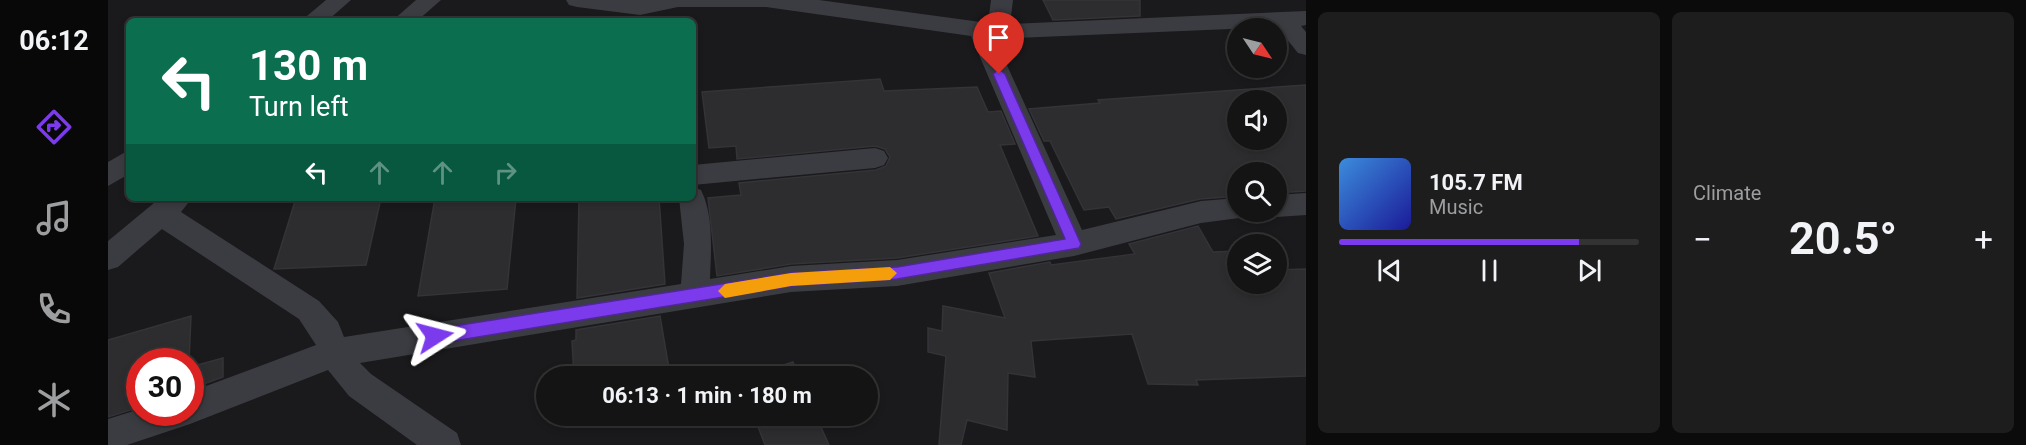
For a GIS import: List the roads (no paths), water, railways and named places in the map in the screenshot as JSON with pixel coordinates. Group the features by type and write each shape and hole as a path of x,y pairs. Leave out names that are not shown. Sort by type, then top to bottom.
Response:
{"street":[{"path":"316,18 340,0"},
{"path":"407,18 430,0"},
{"path":"577,0 641,4 678,0 766,0 989,31 1100,29 1281,17 1306,18"},
{"path":"678,0 680,18"},
{"path":"1002,0 989,31 1074,244"},
{"path":"1281,17 1306,47"},
{"path":"696,175 875,158"},
{"path":"108,176 126,162"},
{"path":"692,201 698,244 695,296"},
{"path":"1287,205 1306,204"},
{"path":"108,258 170,206 309,310 327,332 334,353 345,370 360,385 445,445"},
{"path":"204,403 334,353 791,279 897,273 1074,244 1201,212 1227,210"},
{"path":"108,435 135,426"}]}
